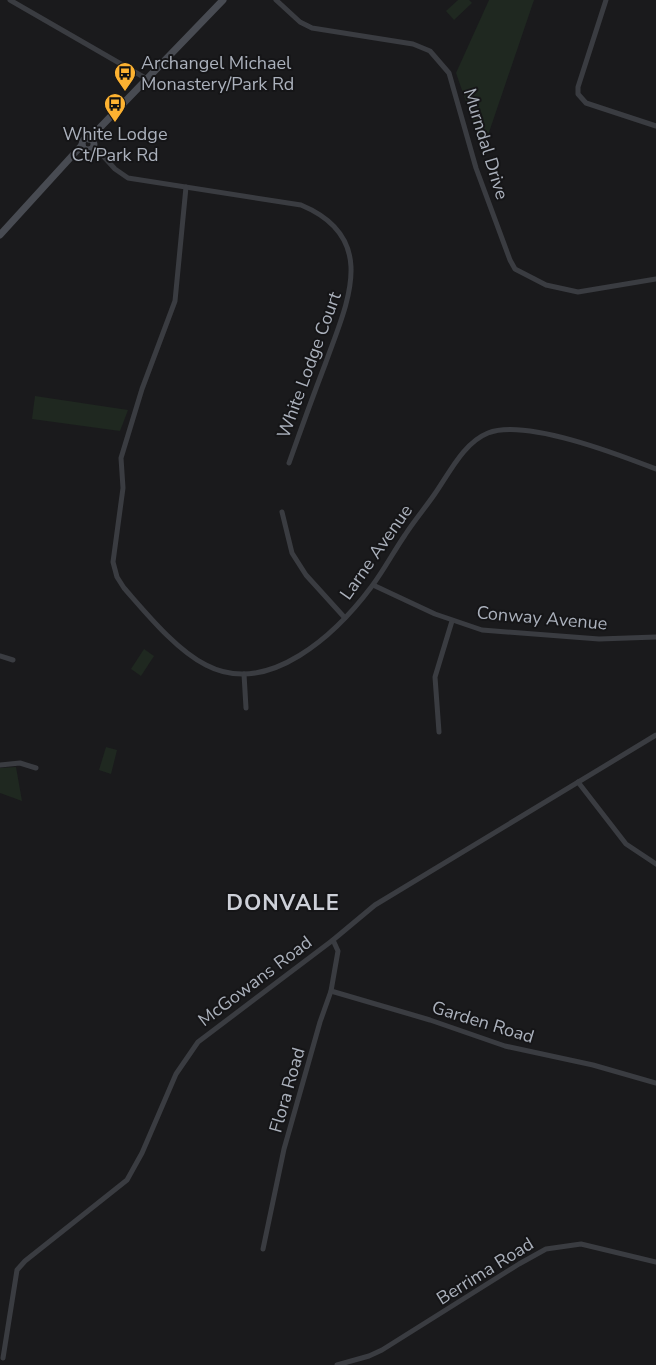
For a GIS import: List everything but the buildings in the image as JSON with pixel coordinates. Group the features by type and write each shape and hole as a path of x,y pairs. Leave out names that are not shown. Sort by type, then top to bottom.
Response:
{"street":[{"path":"10,0 147,79"},
{"path":"0,236 72,159 89,145 101,128 223,0"},
{"name":"Murndal Drive","path":"276,0 306,26 413,44 430,51 444,65 453,82 476,168 488,202 510,260 518,272 546,285 582,292 656,279"},
{"path":"606,0 578,86 578,94 586,103 656,126"},
{"name":"White Lodge Court","path":"89,145 128,178 301,205 312,209 331,223 342,238 348,251 352,273 350,292 289,463"},
{"name":"Larne Avenue","path":"186,187 176,301 142,389 122,453 123,488 114,547 114,570 124,588 186,652 216,670 244,674 263,672 286,664 345,618 373,585 400,542 461,454 488,433 530,431 543,433 611,452 656,469"},
{"path":"282,512 292,553 306,575 345,618"},
{"name":"Conway Avenue","path":"373,585 452,621 487,631 599,639 656,637"},
{"path":"439,732 435,677 452,621"},
{"path":"0,656 13,660"},
{"path":"244,674 246,708"},
{"name":"McGowans Road","path":"3,1358 15,1275 20,1265 127,1180 142,1153 176,1074 198,1042 375,906 656,734"},
{"path":"0,765 15,762 36,768"},
{"path":"578,782 626,844 656,864"},
{"name":"Flora Road","path":"263,1249 284,1150 320,1022 331,991 338,950 333,940"},
{"name":"Garden Road","path":"331,991 430,1020 505,1046 593,1065 656,1084"},
{"name":"Berrima Road","path":"337,1365 369,1356 382,1350 546,1249 581,1244 656,1262"}],"shaded area":[{"path":"458,0 469,0 472,3 454,20 446,11"},
{"path":"489,0 534,0 483,150 456,73"},
{"path":"35,396 128,410 120,431 32,419"},
{"path":"144,649 154,656 141,676 131,669"},
{"path":"106,747 117,750 111,774 99,770"},
{"path":"16,767 22,801 0,793 0,768"}],"place":[{"name":"Archangel Michael Monastery/Park Rd","path":"125,92"},
{"name":"White Lodge Ct/Park Rd","path":"115,123"}],"district":[{"name":"DONVALE","path":"283,902"}]}
